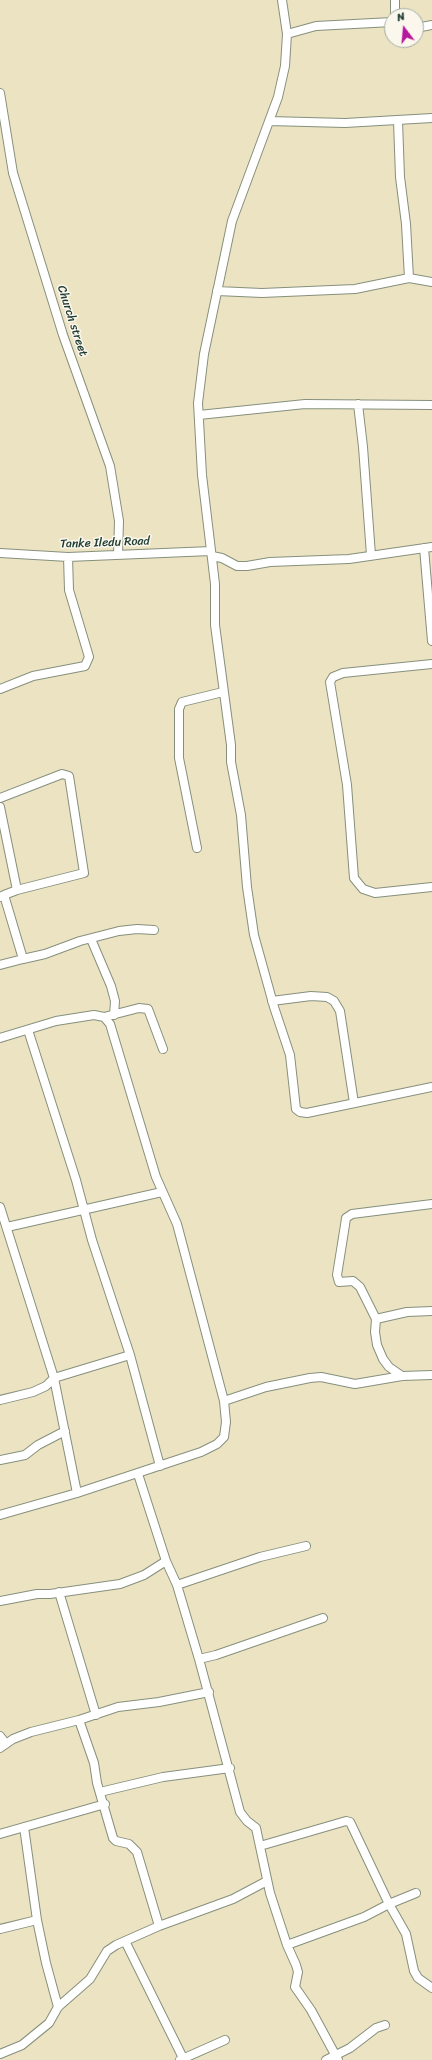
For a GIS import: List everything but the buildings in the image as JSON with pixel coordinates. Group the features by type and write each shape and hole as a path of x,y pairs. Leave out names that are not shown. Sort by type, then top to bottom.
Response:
{"street":[{"path":"282,0 288,34 285,66 278,97 232,221 204,354 198,403 202,476 215,584 215,625 230,737 231,762 241,815 247,887 254,935 272,1001 290,1055 296,1109 300,1112 307,1113 432,1086"},
{"path":"288,34 316,26 384,22"},
{"name":"Church street","path":"0,93 13,173 63,335 110,466 119,521 118,555"},
{"path":"268,121 345,123 432,118"},
{"path":"398,121 400,177 406,224 409,278"},
{"path":"217,291 270,293 355,289 409,278 432,282"},
{"path":"199,415 305,404 432,405"},
{"path":"358,404 363,447 371,555"},
{"path":"211,554 237,566 246,566 270,562 349,559 428,548 432,640"},
{"name":"Tanke Iledu Road","path":"0,553 68,557 211,554"},
{"path":"0,689 33,676 85,666 89,657 70,590 68,557"},
{"path":"432,664 343,673 333,677 330,682 347,785 354,878 363,890 375,893 432,887"},
{"path":"197,848 179,758 179,709 182,702 223,692"},
{"path":"0,798 62,774 69,776 84,873 17,890 2,896 23,959"},
{"path":"0,807 17,890"},
{"path":"0,965 44,954 80,941 119,931 137,929 154,930"},
{"path":"91,939 111,986 114,1001 114,1015"},
{"path":"272,1001 311,996 327,997 334,1001 340,1010 354,1103"},
{"path":"0,1038 56,1021 94,1015 104,1017 139,1008 148,1009 163,1049"},
{"path":"0,1515 138,1474 201,1452 216,1444 224,1437 226,1422 224,1401 173,1210 162,1192 136,1114 110,1024 104,1017"},
{"path":"28,1030 130,1354 160,1466"},
{"path":"7,1227 162,1192"},
{"path":"402,1376 389,1367 383,1359 377,1345 375,1332 376,1319 357,1283 339,1282 337,1275 346,1218 352,1214 432,1204"},
{"path":"0,1207 54,1378 77,1493"},
{"path":"376,1319 407,1312 432,1311"},
{"path":"0,1400 33,1392 46,1386 54,1378 130,1354"},
{"path":"224,1401 266,1387 310,1378 321,1377 355,1384 402,1376 432,1375"},
{"path":"0,1460 26,1455 38,1445 65,1431"},
{"path":"138,1474 166,1561 177,1585 200,1659 230,1768 240,1812 247,1821 256,1828 267,1881 287,1945 298,1972 295,1987 311,2010 336,2058"},
{"path":"177,1585 260,1557 306,1546"},
{"path":"0,1601 37,1594 120,1584 144,1575 166,1561"},
{"path":"59,1592 96,1715"},
{"path":"200,1659 216,1655 323,1618"},
{"path":"0,1736 3,1746 32,1732 79,1720 125,1705 159,1702 209,1692"},
{"path":"79,1720 94,1763 100,1792 105,1804 113,1838 116,1841 129,1844 137,1852 159,1926"},
{"path":"100,1792 163,1777 230,1768"},
{"path":"0,1834 105,1804"},
{"path":"260,1846 346,1821 350,1822 389,1904 406,1934 414,1971 418,1978 432,1988"},
{"path":"24,1827 37,1920 46,1963 58,2007"},
{"path":"0,2054 22,2045 49,2023 58,2007 90,1979 107,1951 125,1941 159,1926 233,1899 267,1881"},
{"path":"287,1945 364,1917 389,1904 416,1893"},
{"path":"0,1929 37,1920"},
{"path":"125,1941 182,2059 225,2040"},
{"path":"326,2060 336,2058 376,2028 386,2025"}]}
